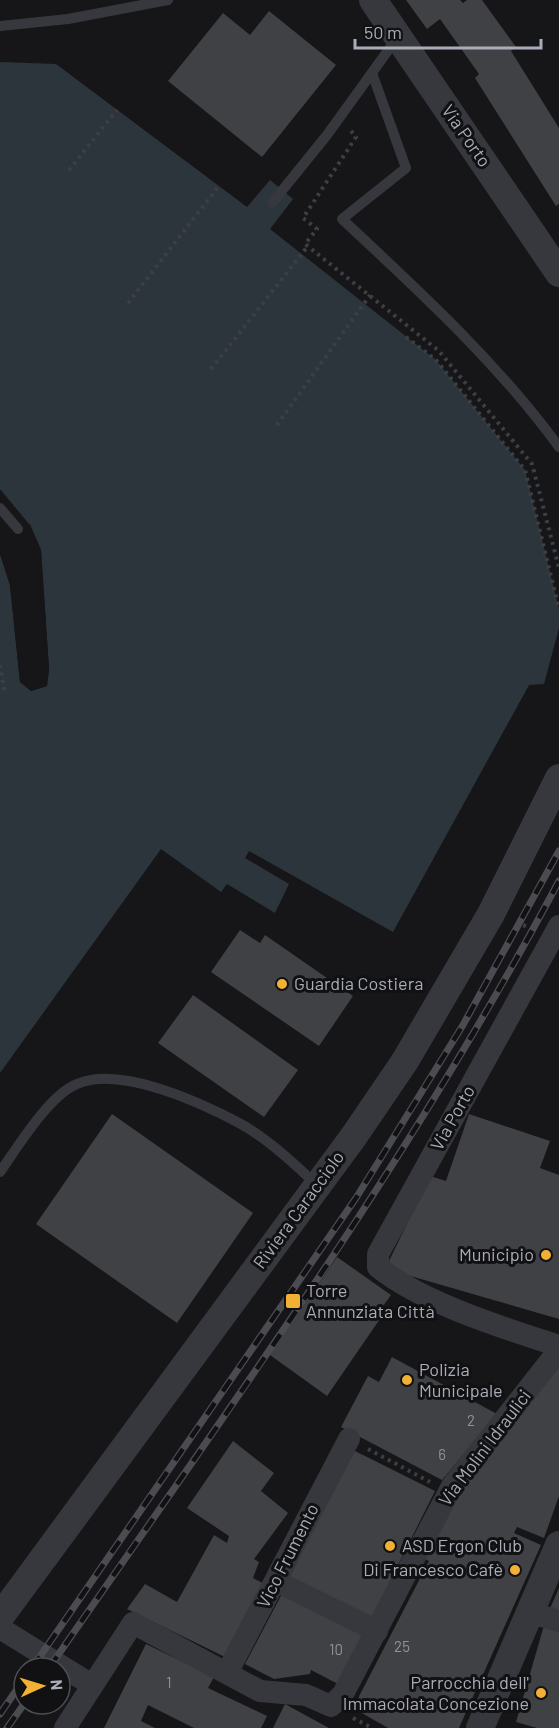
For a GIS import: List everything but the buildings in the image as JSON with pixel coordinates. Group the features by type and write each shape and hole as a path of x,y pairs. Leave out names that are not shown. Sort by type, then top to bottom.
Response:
{"street":[{"name":"Via Porto","path":"373,0 559,273"},
{"name":"Riviera Caracciolo","path":"0,1617 316,1184 354,1136 436,1011 491,914 559,778"},
{"name":"Via Porto","path":"550,929 378,1254 378,1267 392,1278 422,1293 559,1348"},
{"name":"Via Molini Idraulici","path":"92,1685 133,1623 260,1690 306,1695 331,1706 343,1694 452,1486 559,1348"},
{"name":"Vico Frumento","path":"227,1673 348,1439"},
{"path":"480,1728 559,1547"},
{"path":"276,1581 377,1631"},
{"path":"531,1613 559,1621"},
{"path":"0,1628 92,1685 64,1728"}],"lane":[{"path":"0,26 68,19 168,0"},
{"path":"272,203 339,119 397,38"},
{"path":"372,73 406,168 342,219 441,313 528,405 559,447"},
{"path":"0,508 18,529"},
{"path":"0,1172 43,1112 76,1084 104,1078 143,1084 198,1103 242,1125 316,1184"}],"path":[{"path":"69,170 117,110"},
{"path":"339,119 356,137 303,218 317,229 305,244 439,351 532,464 559,568"},
{"path":"128,303 219,186"},
{"path":"211,369 308,246"},
{"path":"277,425 370,295"},
{"path":"406,337 436,360 525,470 559,609"},
{"path":"0,665 5,694"},
{"path":"513,922 550,929"},
{"path":"348,1439 433,1483"},
{"path":"359,1721 372,1728"}],"shaded area":[{"path":"0,62 56,64 247,207 270,180 293,199 270,229 436,360 525,470 559,609 559,628 544,684 529,685 393,932 249,851 245,858 289,884 275,913 227,884 221,892 161,849 0,1073 0,554 10,585 20,682 31,691 47,686 49,669 41,550 29,524 0,489"}],"pier":[{"path":"30,524 41,550 49,669 47,686 31,691 20,682 10,585 0,554 0,551 3,553 13,585 23,681 32,688 44,684 46,669 38,550 27,526"}],"railway":[{"path":"40,1656 356,1198 463,1025 559,851"},
{"path":"57,1656 250,1379 380,1184 502,984 559,881"},
{"path":"0,1714 12,1696"},
{"path":"7,1728 16,1716"}],"place":[{"name":"Guardia Costiera","path":"282,984"},
{"name":"Municipio","path":"546,1255"},
{"name":"Torre Annunziata Città","path":"293,1301"},
{"name":"Polizia Municipale","path":"407,1380"},
{"name":"ASD Ergon Club","path":"390,1546"},
{"name":"Di Francesco Cafè","path":"515,1570"},
{"name":"Parrocchia dell' Immacolata Concezione","path":"541,1693"}]}
